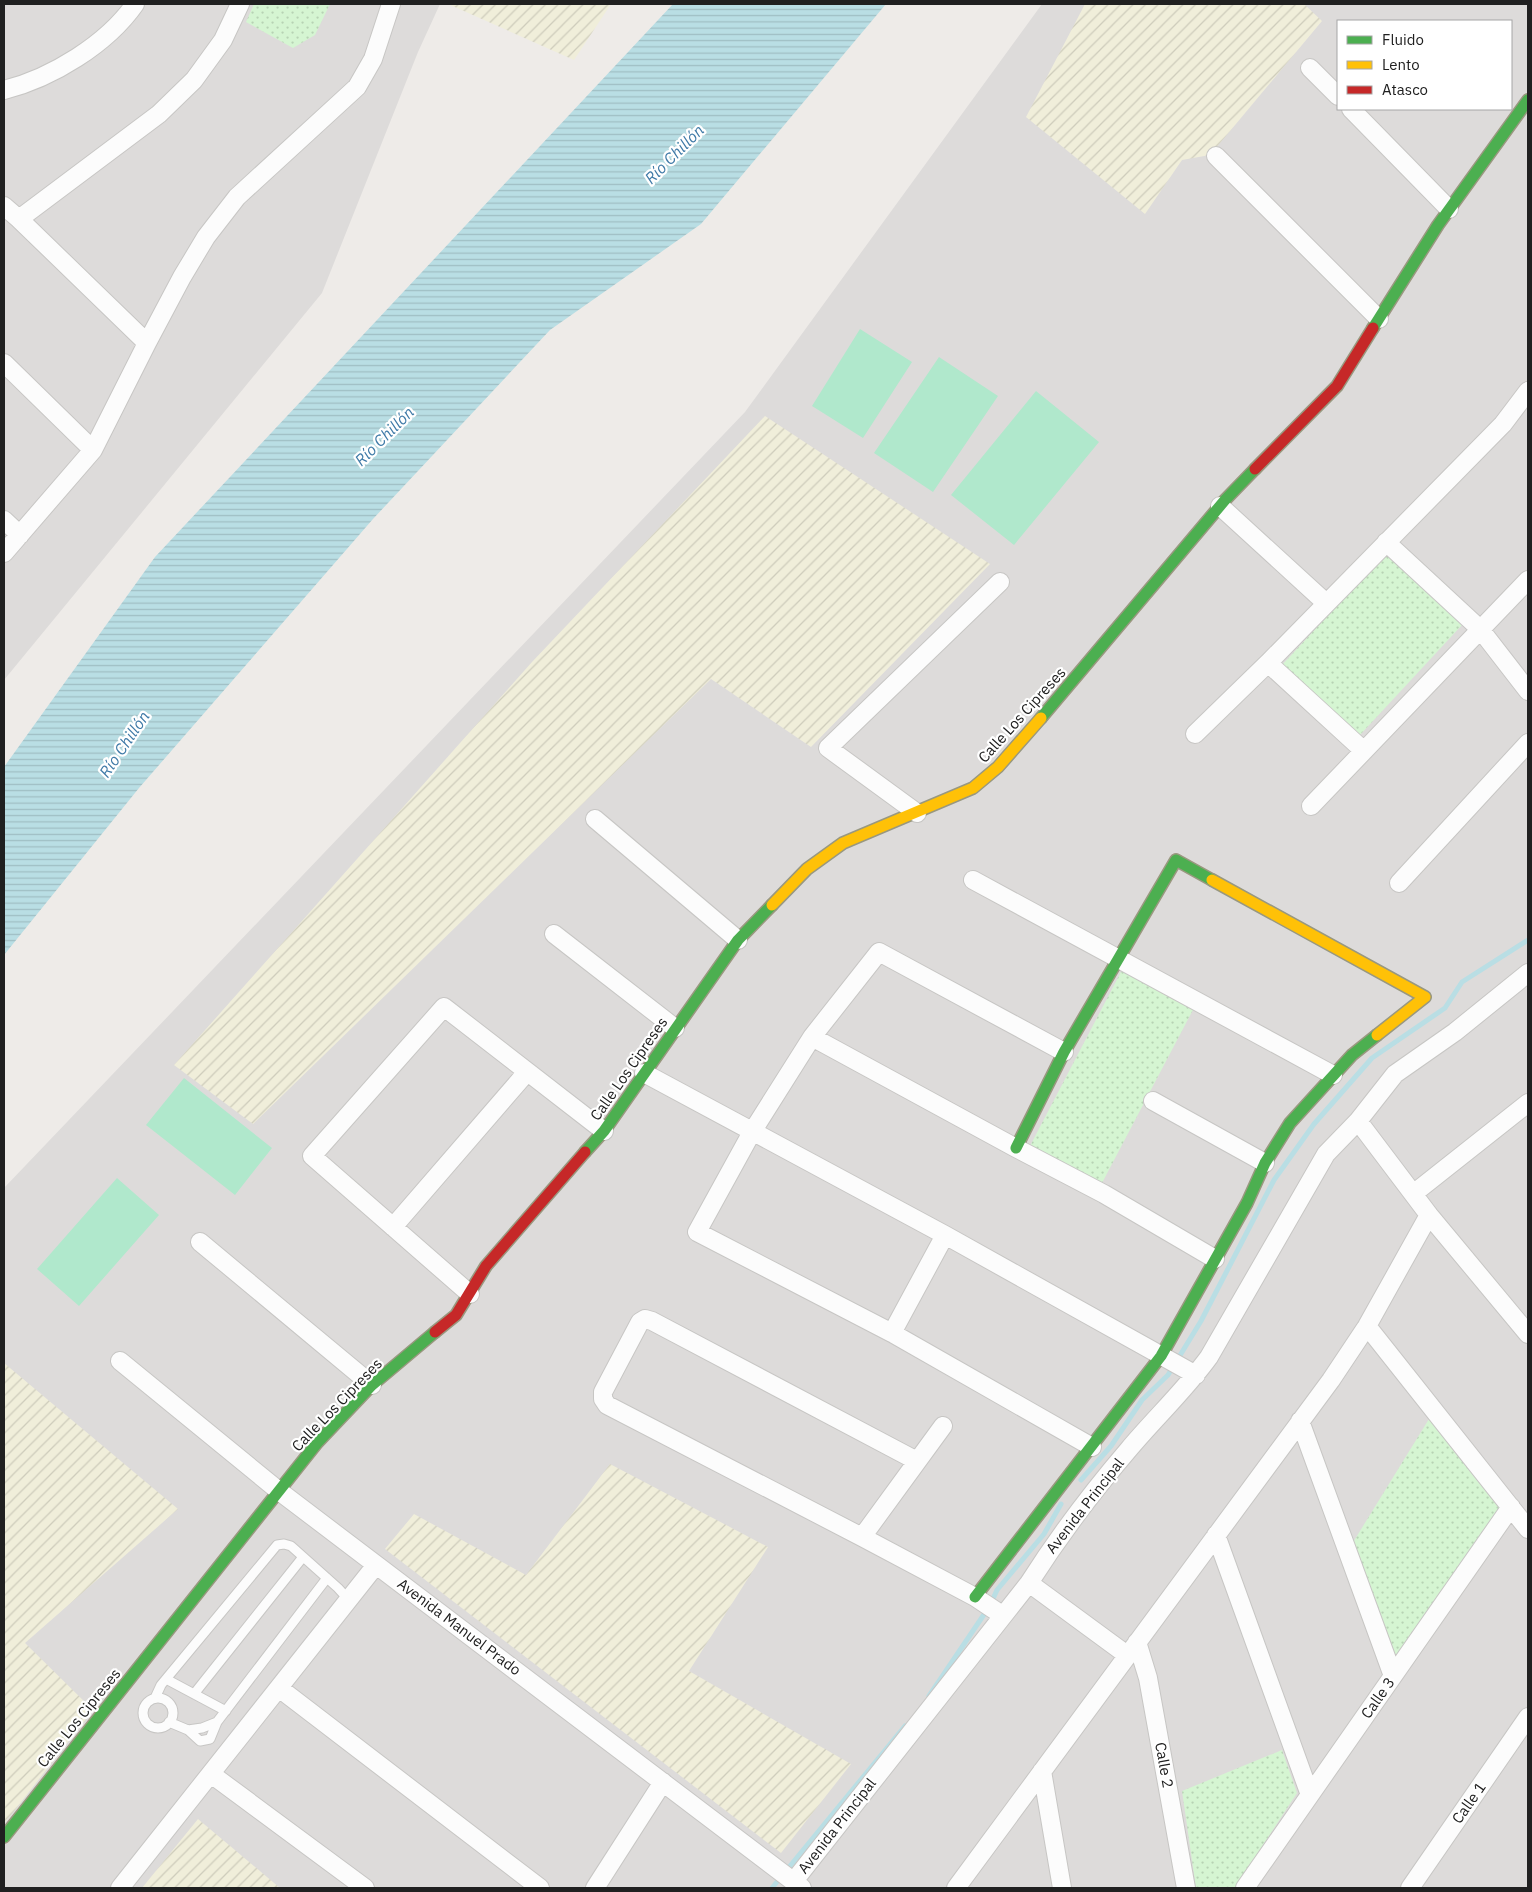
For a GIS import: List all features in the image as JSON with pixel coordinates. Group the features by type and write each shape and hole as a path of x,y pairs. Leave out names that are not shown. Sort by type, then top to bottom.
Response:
{"street":[{"path":"4,90 51,72 91,48 124,20 135,4"},
{"path":"19,219 159,114 194,80 223,40 240,4"},
{"path":"4,553 93,450 182,277 206,237 237,197 357,87 373,59 392,4"},
{"path":"1310,68 1337,95"},
{"name":"Calle Los Cipreses","path":"4,1838 317,1443 372,1385 456,1315 486,1266 604,1131 738,940 807,869 826,854 843,843 973,788 998,767 1042,718 1220,506 1337,386 1449,209 1528,100"},
{"path":"1352,110 1449,209"},
{"path":"1216,156 1379,319"},
{"path":"4,206 147,343"},
{"path":"4,363 93,450"},
{"path":"1195,734 1268,663 1503,424 1528,391"},
{"path":"1220,506 1326,603"},
{"path":"4,520 20,535"},
{"path":"1386,542 1480,629 1528,692"},
{"path":"1311,806 1528,580"},
{"path":"917,813 828,748 1000,582"},
{"path":"1268,663 1364,751"},
{"path":"1398,883 1528,743"},
{"path":"594,819 738,940"},
{"name":"Avenida Principal","path":"798,1885 1002,1615 1029,1583 1053,1545 1116,1465 1177,1394 1177,1366 1215,1259 1247,1203 1265,1163 1290,1123 1352,1055 1425,997 1176,860 1118,958"},
{"path":"973,880 1332,1075"},
{"path":"554,934 675,1028"},
{"path":"1064,1052 879,952 812,1036 752,1132 697,1232 892,1333 1092,1447"},
{"path":"1016,1148 1064,1052 1118,958"},
{"name":"Avenida Principal","path":"975,1598 1049,1499 1092,1447 1177,1366 1220,1340 1326,1154 1358,1121 1395,1074 1455,1032 1528,973"},
{"path":"470,1294 312,1156 444,1007 604,1131"},
{"path":"812,1036 1104,1194 1215,1259"},
{"path":"393,1227 527,1072"},
{"path":"644,1073 944,1235 1177,1366"},
{"path":"1153,1102 1265,1163"},
{"path":"1413,1194 1526,1109"},
{"path":"1358,1121 1429,1215 1528,1334"},
{"path":"956,1888 1331,1380 1367,1326 1429,1215"},
{"path":"892,1333 944,1235"},
{"path":"200,1242 372,1385"},
{"path":"918,1461 652,1320 645,1319 640,1322 603,1392 603,1399 607,1405 862,1537 975,1598 1002,1615"},
{"path":"1367,1326 1528,1529"},
{"name":"Avenida Manuel Prado","path":"120,1361 279,1491 798,1885"},
{"path":"1300,1421 1393,1676"},
{"path":"862,1537 943,1426"},
{"name":"Calle 3","path":"1245,1888 1510,1507"},
{"path":"1216,1535 1310,1795"},
{"path":"120,1888 376,1565"},
{"path":"1029,1583 1132,1649"},
{"name":"Calle 2","path":"1132,1649 1148,1678 1186,1888"},
{"path":"278,1688 540,1888"},
{"name":"Calle 1","path":"1410,1888 1528,1717"},
{"path":"1042,1771 1062,1888"},
{"path":"211,1774 365,1888"},
{"path":"595,1888 662,1782"}],"lane":[{"path":"155,1698 161,1685 277,1545 291,1546 327,1578 348,1600"},
{"path":"194,1694 303,1557"},
{"path":"169,1722 188,1730 202,1728 217,1722 327,1578"},
{"path":"166,1679 226,1711"},
{"path":"155,1698 161,1698 171,1705 173,1711 169,1722 158,1728 147,1724 144,1718 144,1708 150,1700 155,1698"}],"shaded area":[{"path":"4,4 440,4 418,52 322,293 4,680"},
{"path":"448,4 611,4 574,60"},
{"path":"1042,4 1528,4 1528,1888 4,1888 4,1188 745,412"},
{"path":"1085,4 1304,4 1322,21 1210,155 1182,160 1145,214 1026,117"},
{"path":"765,416 990,564 811,747 711,679 253,1124 174,1065 532,662"},
{"path":"4,1363 178,1509 25,1643 93,1710 4,1824"},
{"path":"610,1464 768,1547 689,1671 851,1764 781,1853 385,1549 414,1514 526,1575"},
{"path":"198,1819 280,1888 142,1888"}],"green space":[{"path":"254,4 330,4 315,35 293,48 246,22"},
{"path":"860,329 912,362 863,438 812,406"},
{"path":"939,357 998,396 933,492 874,453"},
{"path":"1036,391 1099,442 1014,545 951,495"},
{"path":"1385,554 1462,625 1359,736 1282,665"},
{"path":"1123,968 1195,1006 1102,1183 1030,1146"},
{"path":"184,1078 272,1148 235,1195 146,1125"},
{"path":"117,1178 159,1215 79,1306 37,1269"},
{"path":"1429,1419 1500,1507 1395,1658 1352,1544"},
{"path":"1282,1750 1297,1793 1235,1888 1196,1888 1182,1791"}],"water":[{"name":"Río Chillón","path":"673,4 886,4 701,224 550,330 373,519 139,788 4,955 4,767 155,557"}],"waterway":[{"path":"1081,1480 1111,1446 1142,1400 1168,1375 1201,1321 1274,1180 1314,1124 1372,1058 1445,1008 1462,982 1528,940"},
{"path":"991,1603 997,1590 1044,1534 1061,1504"},
{"path":"929,1696 987,1610"},
{"path":"772,1888 905,1726"}],"traffic: fast":[{"path":"1373,328 1438,225 1528,100"},
{"path":"1041,718 1225,500 1255,469"},
{"path":"1016,1148 1064,1052 1176,860 1212,880"},
{"path":"585,1152 604,1131 738,940 772,905"},
{"path":"975,1597 1161,1356 1247,1203 1265,1163 1290,1123 1352,1055 1377,1035"},
{"path":"4,1837 317,1443 372,1385 435,1332"}],"traffic: slow":[{"path":"772,905 807,869 843,843 973,788 998,767 1041,718"},
{"path":"1212,880 1425,997 1377,1035"}],"traffic: jam":[{"path":"1255,469 1337,386 1373,328"},
{"path":"435,1332 456,1315 486,1266 585,1152"}]}
